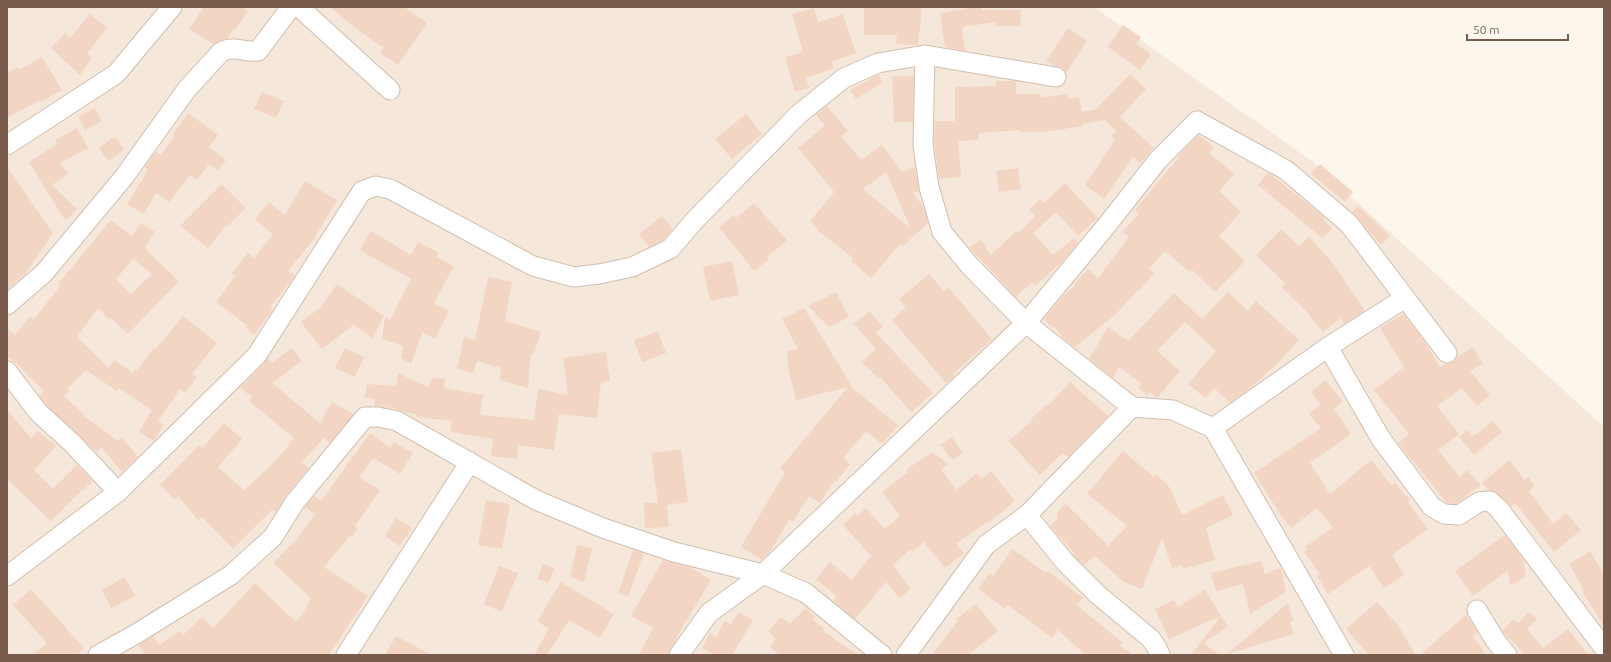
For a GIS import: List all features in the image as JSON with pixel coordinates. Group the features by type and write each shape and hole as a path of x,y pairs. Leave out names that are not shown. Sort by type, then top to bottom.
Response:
{"street":[{"path":"7,145 116,74 172,7"},
{"path":"7,305 49,267 124,177 187,89 221,52 228,48 252,52 258,51 291,7"},
{"path":"299,7 390,90"},
{"path":"926,55 923,145 929,188 942,232 970,266 1026,323 1132,407 1173,410 1213,428 1344,655"},
{"path":"7,576 118,492 257,355 362,192 376,186 390,189 534,266 574,277 599,274 632,267 670,249 695,220 799,114 844,78 878,63 926,55 1056,77"},
{"path":"679,655 709,613 763,574 1026,323 1107,225 1158,160 1197,121 1286,170 1349,224 1448,353"},
{"path":"1213,428 1328,347 1405,298"},
{"path":"1328,347 1381,439 1432,507 1444,514 1459,515 1479,502 1490,501 1499,509 1604,648"},
{"path":"7,371 38,412 72,443 118,492"},
{"path":"906,655 986,545 1027,515 1132,407"},
{"path":"98,655 136,634 225,578 273,537 295,502 365,417 378,417 397,420 536,500 603,528 674,552 763,574 806,593 882,655"},
{"path":"346,655 470,462"},
{"path":"1027,515 1065,562 1097,594 1151,639 1160,655"},
{"path":"1477,610 1495,640 1507,655"}],"shaded area":[{"path":"7,7 1094,7 1313,162 1604,427 1604,655 7,655"}],"building":[{"path":"204,7 241,7 248,11 227,39 213,44 189,29"},
{"path":"330,7 404,7 427,23 398,65 380,53 384,48 358,30"},
{"path":"864,7 922,7 918,45 896,44 897,35 864,35"},
{"path":"981,7 982,10 1021,10 1020,26 996,26 996,22 962,27 965,51 945,47 940,13"},
{"path":"814,8 818,22 843,14 856,53 831,62 834,68 806,78 809,88 795,92 785,57 803,52 792,14"},
{"path":"90,14 107,28 87,53 92,58 80,75 51,48 65,33 70,38"},
{"path":"1123,25 1141,37 1136,44 1151,54 1140,70 1108,47"},
{"path":"1068,28 1087,41 1066,73 1063,68 1046,61"},
{"path":"42,57 62,90 7,118 7,73 18,67 19,70"},
{"path":"1130,74 1146,89 1120,117 1154,148 1140,163 1133,157 1104,199 1085,185 1115,140 1111,136 1116,131 1105,120 1082,124 1083,126 1045,132 1020,132 1020,130 979,133 979,140 958,141 961,177 939,179 934,142 935,121 955,121 955,87 996,86 996,81 1016,81 1016,94 1040,94 1040,98 1067,94 1068,99 1079,97 1082,112 1096,109"},
{"path":"878,75 883,82 856,99 850,90"},
{"path":"892,76 914,76 913,122 894,122"},
{"path":"262,92 284,101 276,118 254,109"},
{"path":"827,106 848,131 841,136 861,160 882,145 902,172 914,167 916,171 919,191 913,193 924,208 928,223 903,246 901,243 871,278 851,261 853,258 817,230 818,228 810,221 834,192 798,148 825,126 816,115","holes":["886,172 911,229 863,189"]},
{"path":"95,108 102,121 85,130 78,117"},
{"path":"188,113 218,135 209,147 226,160 218,170 209,164 197,180 190,175 169,202 156,193 144,214 127,204 148,170 145,167 156,151 161,155 174,137 172,136"},
{"path":"746,114 762,134 732,159 715,139"},
{"path":"77,128 88,148 60,163 68,174 52,185 77,209 66,220 62,216 29,162 57,144 55,140"},
{"path":"1199,135 1214,147 1209,153 1234,174 1219,191 1241,212 1219,236 1245,261 1215,292 1192,270 1190,272 1165,251 1149,269 1154,273 1139,291 1138,290 1115,315 1075,347 1064,339 1054,326 1052,328 1044,319 1064,295 1076,285 1074,284 1088,269 1098,278 1129,237 1122,232 1139,214 1135,210 1178,158 1177,157"},
{"path":"112,138 116,138 124,150 108,161 99,148"},
{"path":"1320,164 1353,192 1345,202 1311,174"},
{"path":"7,167 53,233 25,274 7,290"},
{"path":"1018,168 1021,189 999,192 996,171"},
{"path":"1268,172 1324,217 1323,219 1332,229 1322,238 1258,185"},
{"path":"305,181 337,200 314,239 288,271 295,276 270,307 273,310 254,335 246,328 248,326 216,302 235,276 231,274 248,253 254,258 273,234 255,219 269,202 285,215"},
{"path":"1065,183 1098,218 1078,236 1056,212 1033,233 1053,255 1074,238 1078,243 1062,262 1035,286 1032,282 1016,297 969,247 981,240 991,255 1016,231 1018,233 1035,216 1029,209 1040,199 1044,203"},
{"path":"222,184 246,208 228,226 227,224 208,248 180,226"},
{"path":"754,203 787,240 767,257 769,259 754,271 719,227 734,215 736,218"},
{"path":"1358,206 1390,236 1381,245 1352,212"},
{"path":"662,216 673,229 663,240 649,247 639,234"},
{"path":"111,220 132,236 141,223 155,232 145,247 147,249 146,250 179,281 128,334 111,318 110,320 98,308 77,337 109,368 114,360 133,373 154,348 156,349 183,316 217,343 192,374 197,377 185,393 180,389 158,421 163,425 154,441 139,432 152,410 119,388 117,391 86,370 67,389 69,391 64,396 84,414 83,415 118,441 122,438 138,457 122,472 101,447 98,452 46,405 39,396 44,391 7,356 7,328 15,335 30,316 34,319 60,286 58,284","holes":["133,259 152,274 131,294 116,279"]},
{"path":"1281,229 1299,246 1309,237 1332,262 1365,311 1344,324 1341,318 1323,332 1305,310 1281,287 1285,283 1256,255"},
{"path":"371,231 411,255 418,242 439,253 437,257 454,266 434,303 449,311 435,339 422,332 411,364 401,358 403,346 382,339 385,317 390,320 411,279 360,250"},
{"path":"732,261 739,295 710,301 703,267"},
{"path":"929,274 944,291 948,287 992,339 953,374 955,376 946,383 892,320 906,307 899,299"},
{"path":"488,277 512,282 505,321 541,332 534,354 531,353 528,388 500,380 501,368 477,361 473,373 457,369 464,337 475,340"},
{"path":"337,284 384,316 373,338 355,326 356,323 322,349 301,322 321,307"},
{"path":"836,292 849,317 829,327 808,306"},
{"path":"1228,292 1248,311 1256,301 1299,340 1276,365 1249,389 1230,403 1214,388 1205,398 1188,384 1216,351 1185,322 1157,351 1180,371 1157,398 1150,392 1147,395 1138,387 1142,384 1119,367 1113,378 1089,359 1108,327 1128,341 1174,293 1202,319"},
{"path":"804,308 852,386 851,387 898,425 882,444 866,431 843,458 850,464 836,482 835,480 820,503 809,496 793,522 789,520 770,552 762,560 741,547 785,472 780,468 848,387 796,400 788,368 787,351 798,349 782,319"},
{"path":"869,311 883,327 876,333 933,393 911,412 880,377 878,378 862,362 876,349 854,324"},
{"path":"1403,314 1424,341 1440,367 1453,362 1457,357 1473,347 1483,364 1470,371 1490,395 1477,406 1462,388 1437,406 1459,434 1438,450 1460,477 1467,470 1481,485 1456,504 1447,503 1398,443 1409,434 1374,390 1404,367 1380,328"},
{"path":"658,331 666,353 642,362 634,340"},
{"path":"292,348 302,361 272,383 320,423 332,402 354,414 330,443 324,438 302,462 309,468 286,495 276,512 272,510 233,549 202,517 198,520 178,496 175,500 160,485 199,445 202,448 224,423 242,439 218,467 244,490 267,469 289,446 288,445 294,438 249,401 252,397 240,388 268,359 272,363"},
{"path":"345,348 364,357 355,377 335,368"},
{"path":"606,352 610,381 601,382 597,418 559,414 554,450 518,445 517,459 491,456 493,439 450,432 452,421 416,417 417,414 404,412 393,408 374,406 375,399 365,397 367,384 396,386 398,373 428,387 433,378 445,379 444,388 483,395 480,415 534,420 538,389 568,395 563,358"},
{"path":"1325,380 1343,401 1334,409 1351,434 1310,463 1330,494 1371,460 1392,486 1395,483 1410,500 1408,502 1428,529 1392,555 1404,575 1384,588 1369,566 1328,594 1317,576 1320,574 1304,552 1307,550 1305,547 1333,527 1317,508 1291,528 1282,517 1254,473 1321,428 1309,414 1321,404 1311,392"},
{"path":"1070,382 1108,416 1068,457 1063,453 1040,475 1008,441 1032,421 1031,419 1047,404 1049,405"},
{"path":"7,410 31,438 38,431 56,446 34,470 53,489 77,465 92,481 51,521 7,479"},
{"path":"1493,421 1502,432 1474,455 1459,437 1467,430 1473,437"},
{"path":"370,433 390,448 394,442 413,453 400,474 373,458 359,477 380,490 355,526 358,528 352,537 350,536 324,567 368,596 329,655 144,655 139,645 153,636 159,645 180,631 183,635 202,617 213,628 255,583 296,622 300,616 301,617 311,598 273,563 295,541 315,514 305,507 314,496 321,501"},
{"path":"952,437 963,453 953,460 940,445"},
{"path":"681,449 688,502 667,505 669,527 645,528 644,503 658,503 651,453"},
{"path":"1123,451 1154,477 1156,474 1170,488 1182,515 1223,495 1233,515 1206,528 1215,560 1183,569 1182,565 1172,568 1162,538 1142,589 1124,582 1095,556 1084,565 1073,555 1075,554 1050,526 1058,518 1056,516 1059,512 1058,511 1066,504 1108,546 1127,526 1087,494"},
{"path":"932,452 948,464 941,469 956,490 977,473 982,479 991,471 1015,501 988,523 987,522 956,544 964,553 945,568 924,542 912,552 910,549 893,565 911,589 899,598 886,582 855,619 834,601 837,597 816,579 830,562 852,580 871,556 843,525 855,513 857,516 866,508 885,529 900,516 882,492 908,472 906,470"},
{"path":"1509,460 1525,480 1528,477 1535,485 1529,491 1553,524 1566,513 1581,530 1554,552 1515,503 1511,506 1497,493 1489,490 1482,483"},
{"path":"486,500 510,504 502,549 478,545"},
{"path":"396,518 412,528 400,546 385,536"},
{"path":"1505,535 1523,559 1526,576 1516,583 1510,584 1508,570 1473,596 1455,571"},
{"path":"577,545 592,548 584,582 570,577"},
{"path":"1012,549 1046,573 1048,571 1083,598 1077,605 1123,643 1120,646 1133,655 1086,655 1058,630 1052,638 1008,605 1005,609 978,589 990,573 993,576"},
{"path":"633,550 644,553 628,597 618,593"},
{"path":"1590,551 1604,575 1604,626 1582,591 1584,590 1569,564"},
{"path":"663,560 690,567 711,580 686,620 668,655 639,655 653,628 631,616"},
{"path":"1261,561 1265,574 1280,568 1284,578 1286,592 1250,614 1243,584 1216,591 1211,573"},
{"path":"542,564 555,568 548,583 538,579"},
{"path":"499,566 518,573 502,612 484,604"},
{"path":"125,577 135,596 111,608 102,590"},
{"path":"561,582 614,614 600,638 569,620 547,655 534,655 549,629 537,621"},
{"path":"31,589 84,648 77,655 33,655 47,643 13,605"},
{"path":"1205,590 1221,616 1169,639 1155,609 1174,600 1178,607"},
{"path":"1377,602 1397,624 1416,655 1369,655 1346,629"},
{"path":"1288,603 1293,621 1290,622 1294,634 1227,654"},
{"path":"976,604 998,631 968,655 932,655 958,621 956,619"},
{"path":"806,608 815,617 813,620 824,629 823,631 858,655 780,655 770,647 776,639 768,631 781,617 790,624"},
{"path":"739,612 753,620 732,655 715,655 702,648 710,633 716,637 725,621 731,624"},
{"path":"1529,612 1537,619 1527,629 1543,648 1568,629 1588,655 1526,655 1502,631 1514,619 1518,623"},
{"path":"1466,615 1478,632 1473,636 1486,655 1420,655"},
{"path":"1221,616 1228,627 1203,643 1220,655 1191,655"},
{"path":"396,636 432,655 385,655"}]}
